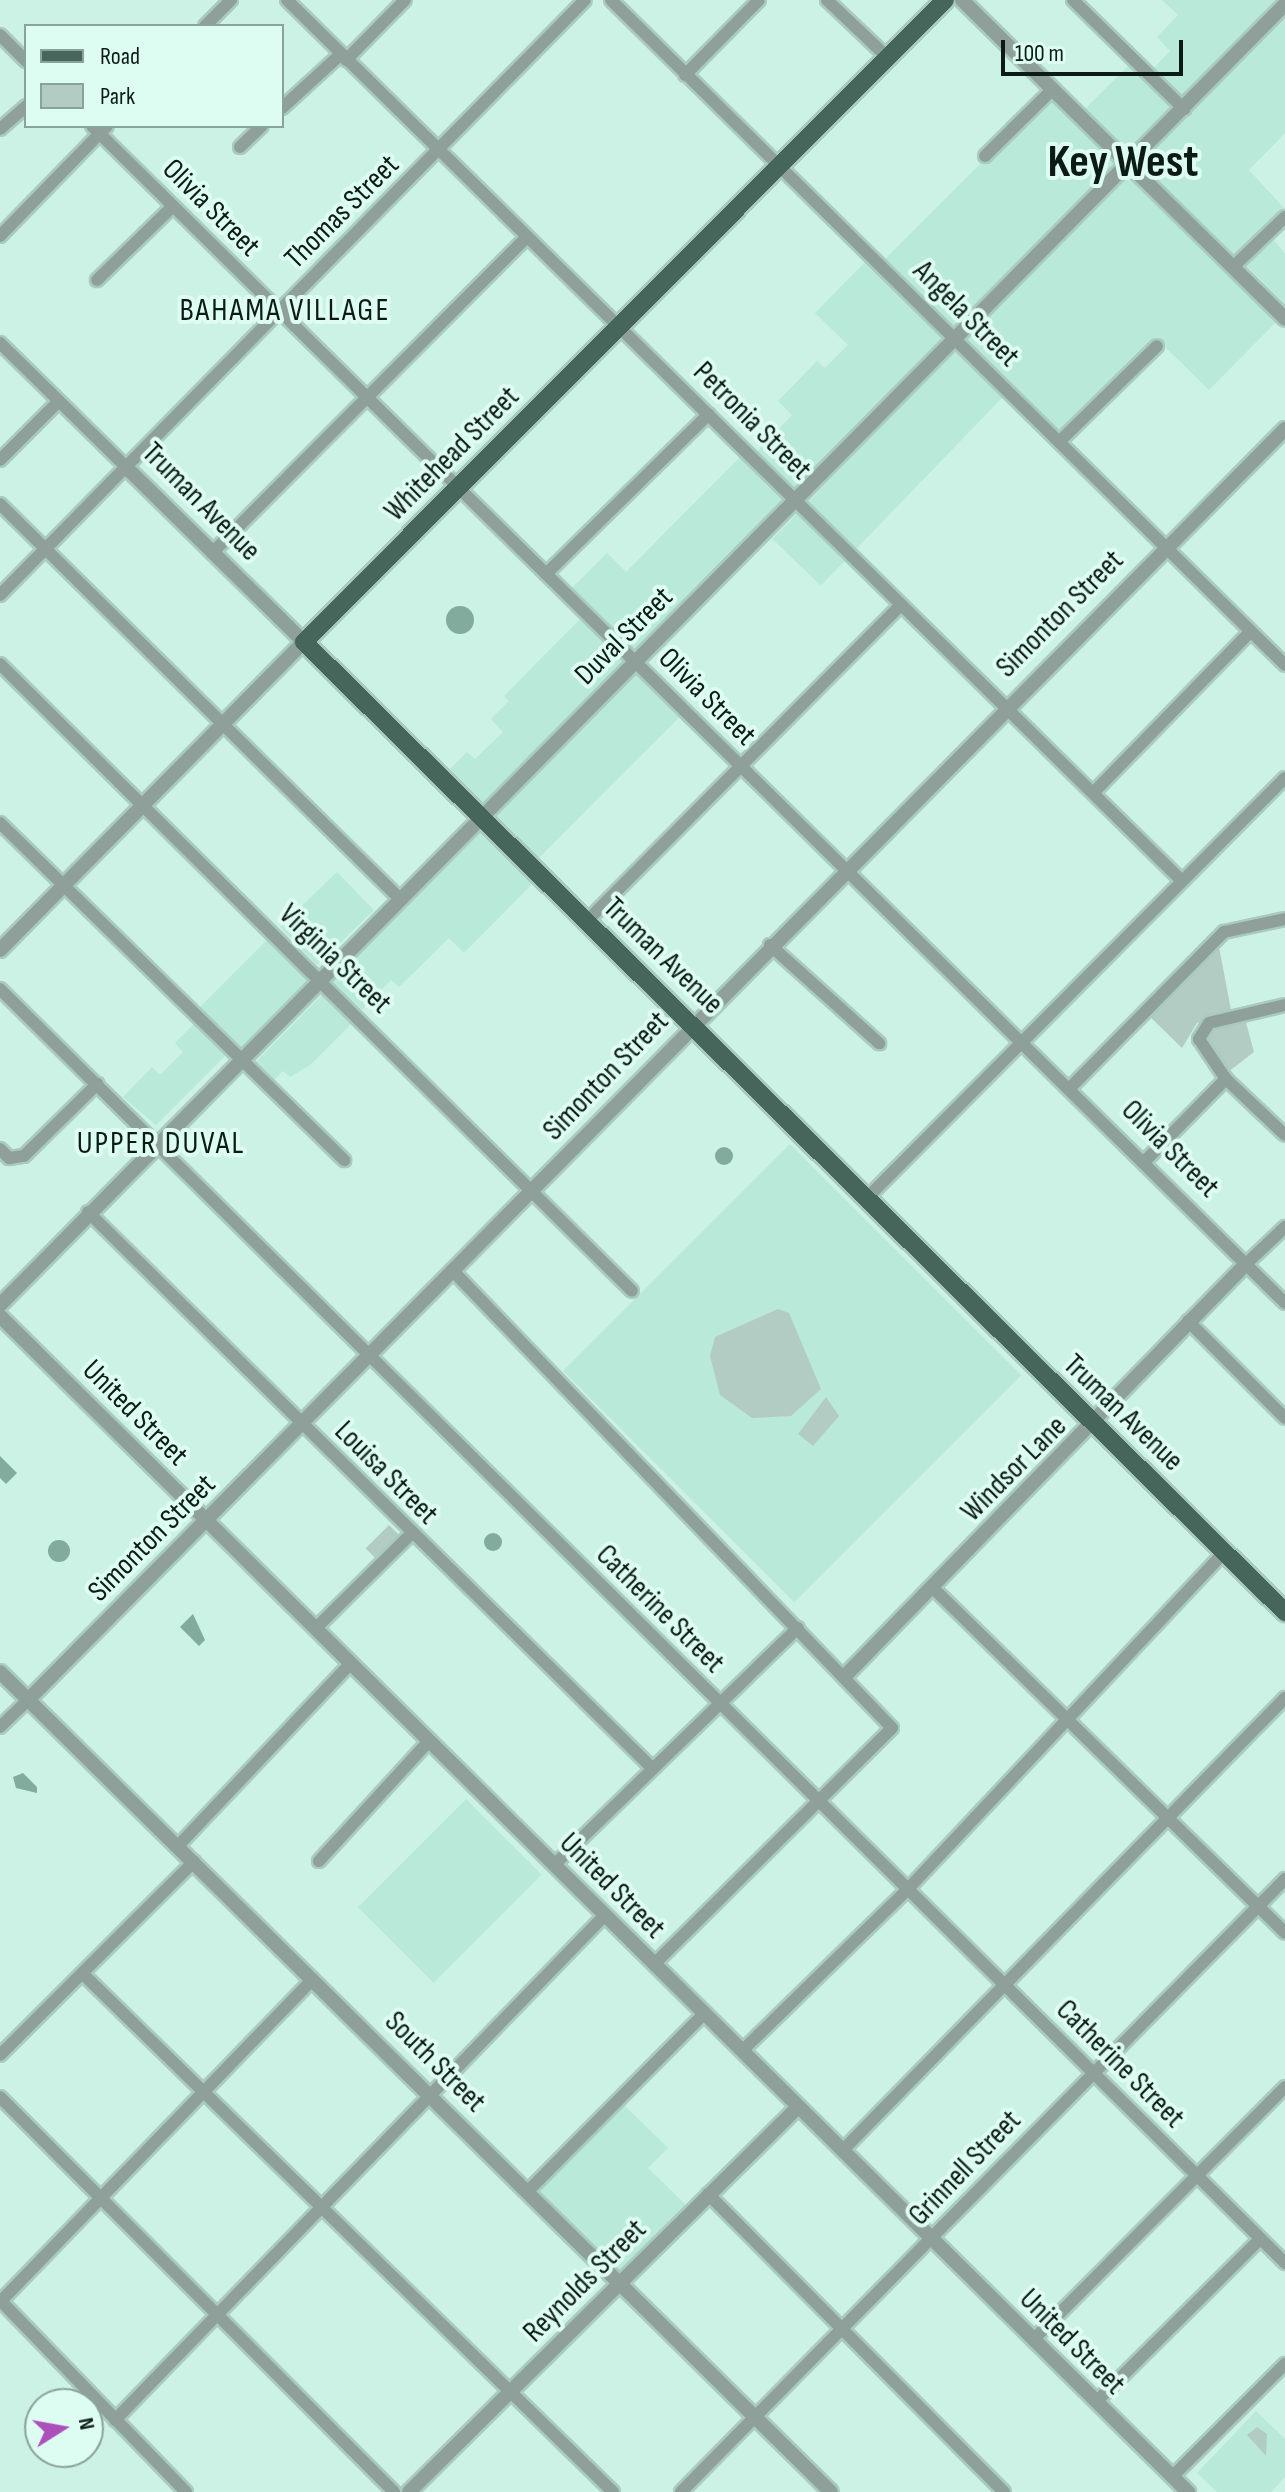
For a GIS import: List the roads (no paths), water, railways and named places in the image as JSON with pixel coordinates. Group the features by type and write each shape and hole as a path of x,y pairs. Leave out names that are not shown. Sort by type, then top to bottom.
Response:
{"main road":[{"name":"Whitehead Street","path":"304,642 945,0"},
{"name":"Truman Avenue","path":"304,642 1285,1612"}],"street":[{"path":"207,24 231,0"},
{"name":"Petronia Street","path":"287,0 1180,879"},
{"path":"284,106 405,0"},
{"name":"Thomas Street","path":"0,595 585,0"},
{"name":"Angela Street","path":"611,0 776,167 1285,665"},
{"path":"685,75 759,0"},
{"path":"827,0 887,57"},
{"path":"962,0 1285,319"},
{"path":"1073,0 1184,109"},
{"name":"Duval Street","path":"0,1305 88,1212 1285,4"},
{"path":"0,35 24,59"},
{"path":"985,156 1053,89"},
{"path":"0,129 24,108"},
{"path":"240,147 260,128"},
{"path":"0,236 100,129"},
{"name":"Olivia Street","path":"100,129 173,206 736,764 847,868 1069,1089 1146,1160 1285,1303"},
{"path":"97,280 173,206"},
{"path":"1233,267 1285,217"},
{"path":"212,553 370,398 527,237"},
{"name":"Truman Avenue","path":"0,343 304,642"},
{"path":"1059,442 1157,346"},
{"path":"0,460 59,401"},
{"path":"546,574 709,414"},
{"name":"Simonton Street","path":"0,1727 207,1522 1165,545 1285,429"},
{"path":"0,504 400,899"},
{"path":"587,921 736,764 901,605"},
{"path":"1093,793 1251,631"},
{"name":"Whitehead Street","path":"0,950 304,642"},
{"name":"Virginia Street","path":"0,664 632,1291"},
{"path":"868,1197 1180,879 1285,778"},
{"path":"0,823 344,1160"},
{"path":"1069,1089 1224,932 1285,919"},
{"path":"770,945 879,1043"},
{"name":"Catherine Street","path":"0,989 1285,2263"},
{"path":"1285,1005 1209,1023 1199,1039 1202,1051 1226,1079 1285,1135"},
{"path":"1146,1160 1226,1079"},
{"path":"0,1149 17,1158 97,1084"},
{"name":"Louisa Street","path":"88,1212 300,1426 651,1767"},
{"name":"Windsor Lane","path":"845,1676 1094,1425 1188,1321 1285,1227"},
{"path":"452,1270 892,1728 654,1964"},
{"name":"United Street","path":"0,1316 1188,2492"},
{"path":"1188,1321 1285,1418"},
{"path":"316,1628 411,1534"},
{"path":"742,2051 908,1889 1063,1718 1224,1553"},
{"path":"932,1587 1285,1933"},
{"path":"554,1865 651,1767 798,1628"},
{"path":"178,1846 351,1663"},
{"name":"South Street","path":"0,1672 831,2492"},
{"path":"842,2151 1285,1698"},
{"path":"319,1861 429,1741"},
{"path":"0,2055 194,1862"},
{"name":"Grinnell Street","path":"681,2492 1285,1879"},
{"path":"115,2420 325,2210 425,2104 428,2091 605,1915"},
{"path":"83,1974 613,2492"},
{"path":"186,2492 1,2301 313,1979"},
{"path":"528,2191 704,2014"},
{"path":"1033,2340 1285,2087"},
{"path":"0,2097 394,2492"},
{"name":"Reynolds Street","path":"417,2489 798,2107"},
{"path":"708,2194 1004,2492"},
{"path":"1096,2402 1260,2239"},
{"path":"1172,2477 1285,2364"}],"district":[{"name":"Key West","path":"1123,163"},
{"name":"BAHAMA VILLAGE","path":"285,311"},
{"name":"UPPER DUVAL","path":"161,1144"}]}
